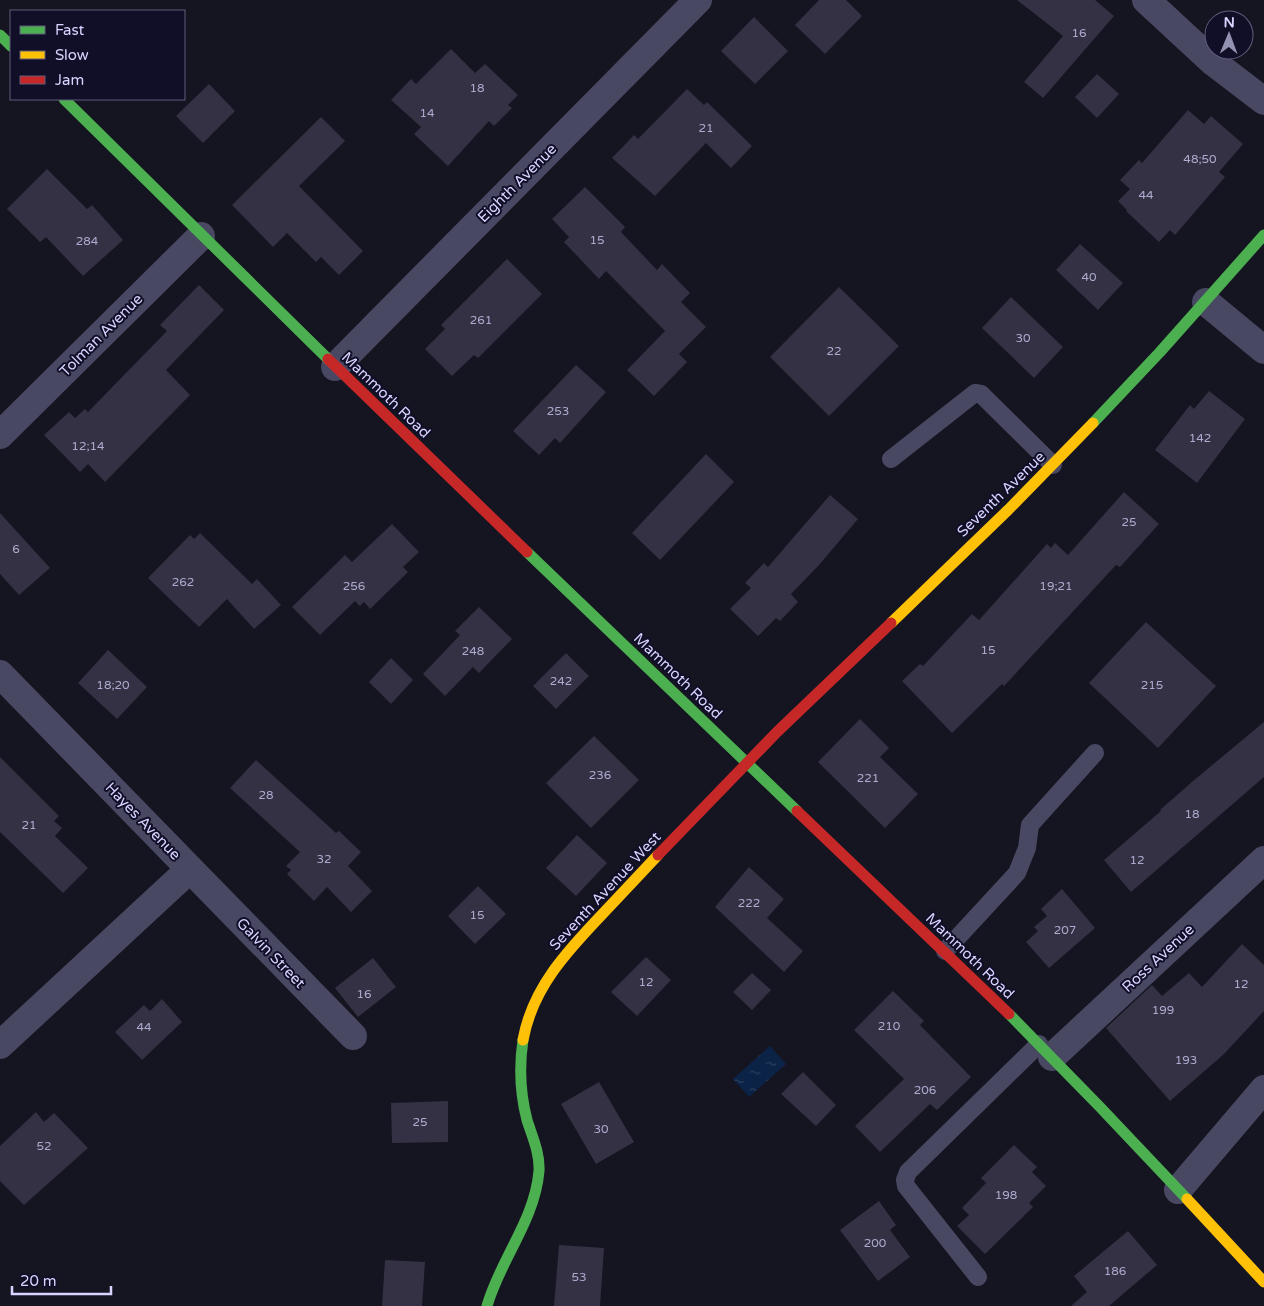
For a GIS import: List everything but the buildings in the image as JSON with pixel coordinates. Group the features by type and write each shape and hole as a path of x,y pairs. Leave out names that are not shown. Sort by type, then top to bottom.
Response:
{"main road":[{"path":"0,35 10,45"},
{"name":"Mammoth Road","path":"65,100 335,367 945,951 1045,1051 1264,1282"},
{"name":"Seventh Avenue","path":"746,762 1053,464 1206,302 1264,235"},
{"name":"Seventh Avenue West","path":"487,1306 490,1292 536,1194 540,1169 537,1145 527,1118 521,1088 520,1058 533,1007 562,958 746,762"}],"street":[{"name":"Eighth Avenue","path":"335,367 698,0"},
{"path":"1146,0 1213,62 1264,101"},
{"name":"Tolman Avenue","path":"0,435 201,236"},
{"path":"1206,302 1264,350"},
{"name":"Hayes Avenue","path":"0,674 190,869 0,1046"},
{"name":"Ross Avenue","path":"1045,1051 1264,860"},
{"name":"Galvin Street","path":"190,869 353,1036"},
{"path":"1178,1190 1264,1089"}],"lane":[{"path":"892,459 975,393 981,394 1053,464"},
{"path":"945,951 1017,873 1027,848 1030,825 1094,753"},
{"path":"978,1277 906,1186 905,1180 908,1172 1045,1051"}],"water":[{"path":"770,1046 786,1064 749,1097 733,1079"}],"traffic: fast":[{"path":"0,35 10,45"},
{"path":"65,100 328,359"},
{"path":"1093,423 1160,352 1264,235"},
{"path":"527,552 797,811"},
{"path":"1009,1014 1187,1199"},
{"path":"487,1306 500,1272 531,1206 539,1171 537,1151 527,1120 522,1090 521,1060 523,1040"}],"traffic: slow":[{"path":"891,623 1008,510 1093,423"},
{"path":"523,1040 528,1020 536,1001 556,966 658,855"},
{"path":"1187,1199 1264,1282"}],"traffic: jam":[{"path":"328,359 527,552"},
{"path":"658,855 777,732 891,623"},
{"path":"797,811 1009,1014"}]}
